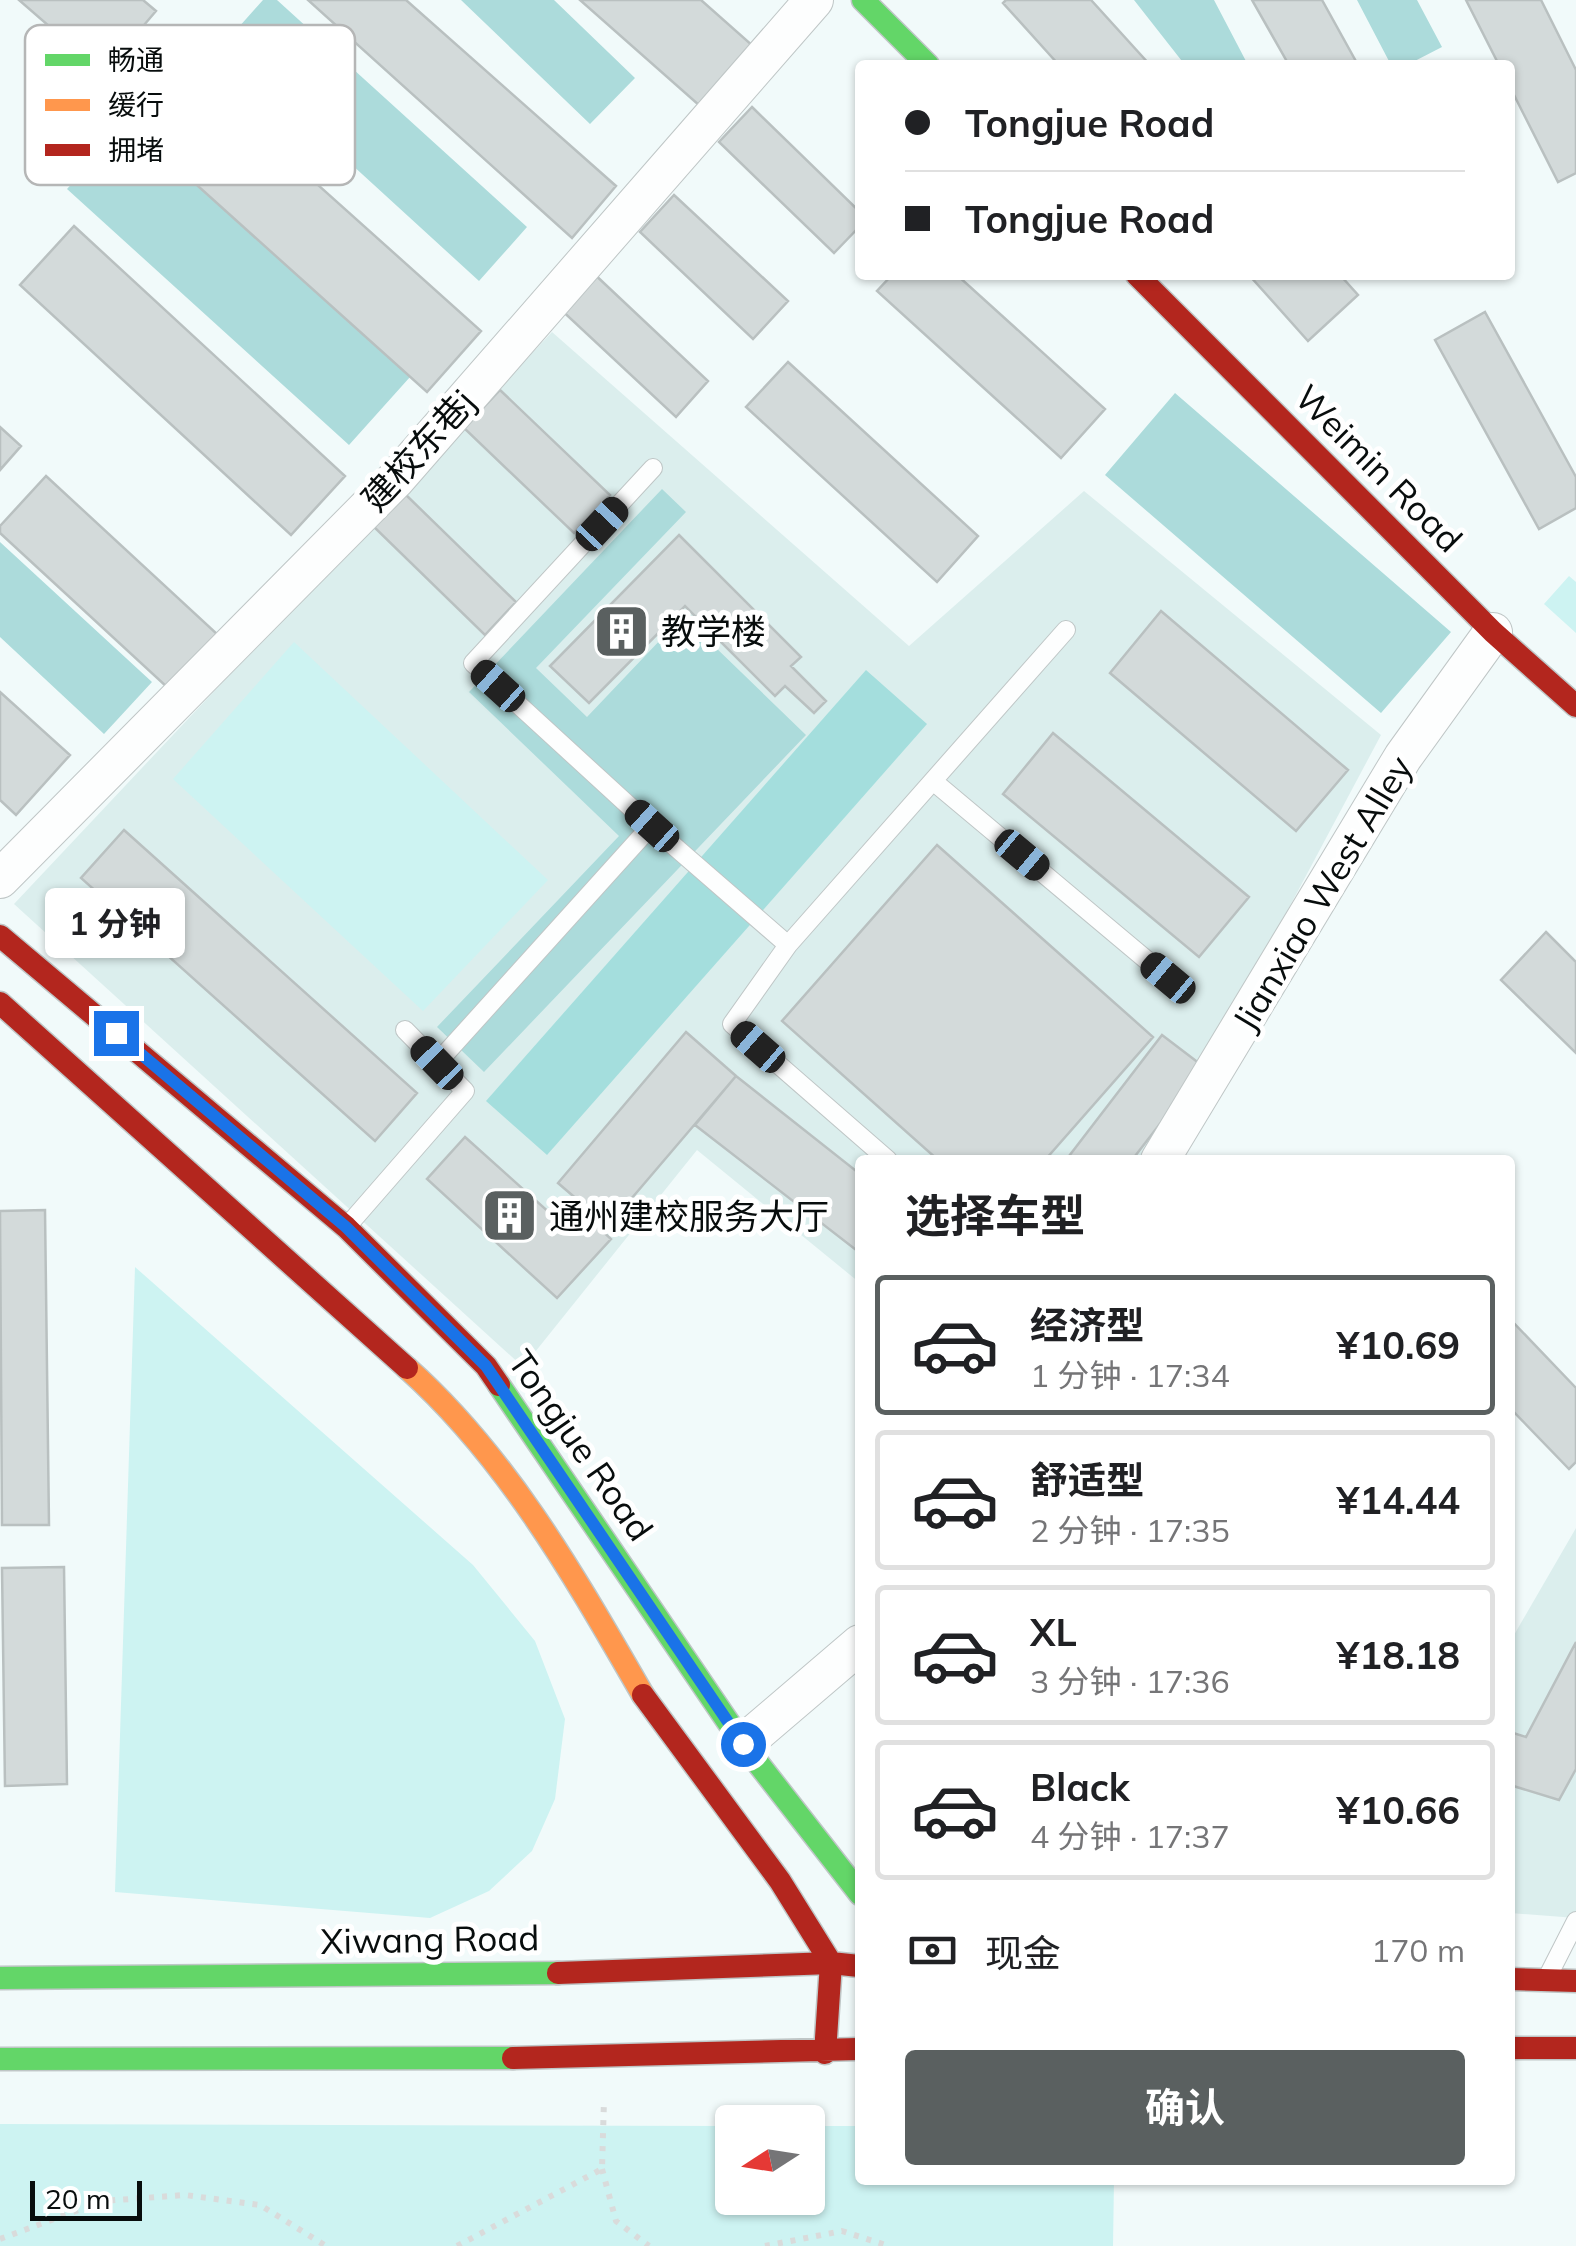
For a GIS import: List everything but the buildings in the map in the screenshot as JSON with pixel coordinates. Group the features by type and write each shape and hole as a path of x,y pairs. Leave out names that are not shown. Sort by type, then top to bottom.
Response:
{"main road":[{"path":"863,0 923,60"},
{"name":"Weimin Road","path":"1142,280 1493,632 1576,706"},
{"name":"Tongjue Road","path":"0,936 346,1227 486,1366 743,1744 855,1888"},
{"path":"0,1003 450,1407 564,1559 654,1715 780,1881 831,1962 825,2053"},
{"name":"Xiwang Road","path":"0,1978 574,1973 831,1962 855,1965"},
{"path":"1515,1979 1576,1981"},
{"path":"1515,2048 1576,2048"},
{"path":"0,2059 605,2058 825,2053 855,2049"}],"street":[{"name":"建校东巷j","path":"0,879 394,480 814,0"},
{"name":"Jianxiao West Alley","path":"1163,1155 1403,757 1493,632"},
{"path":"743,1744 855,1648"}],"lane":[{"path":"654,468 473,663 788,945"},
{"path":"882,1155 732,1024 788,945 1066,630"},
{"path":"934,782 1168,978"},
{"path":"437,1063 652,826"},
{"path":"346,1227 465,1091 405,1030"},
{"path":"1546,1980 1576,1921"}],"path":[{"path":"605,2058 602,2169 616,2220 648,2246"},
{"path":"457,2246 602,2169"},
{"path":"0,2239 103,2201 185,2195 260,2205 326,2246"},
{"path":"765,2246 842,2231 889,2246"}],"shaded area":[{"path":"263,0 277,0 305,25 241,25"},
{"path":"461,0 554,0 635,78 590,124"},
{"path":"1134,0 1214,0 1245,60 1181,60"},
{"path":"1357,0 1417,0 1442,47 1417,60 1388,60"},
{"path":"355,71 527,227 479,281 355,168"},
{"path":"71,185 197,185 410,377 349,445 67,189"},
{"path":"552,332 909,646 1084,491 1381,735 1204,1067 1142,1155 855,1155 855,1279 697,1150 523,1367 14,904"},
{"path":"1175,393 1451,632 1381,713 1105,475"},
{"path":"662,489 686,512 536,668 587,717 683,616 806,735 484,1072 437,1027 619,836 469,692"},
{"path":"0,542 152,682 104,734 0,637"},
{"path":"1569,576 1576,582 1576,633 1544,604"},
{"path":"294,642 548,880 423,1011 173,779"},
{"path":"866,670 927,724 547,1155 486,1101"},
{"path":"135,1267 473,1565 535,1641 565,1719 555,1799 532,1851 489,1891 430,1918 115,1892"},
{"path":"1576,1528 1576,1918 1515,1913 1515,1633"},
{"path":"0,2124 715,2126 715,2215 825,2215 825,2126 855,2126 855,2185 1114,2185 1113,2246 0,2246"}],"traffic: fast":[{"path":"863,0 923,60"},
{"path":"499,1385 743,1744 855,1888"},
{"path":"0,1978 558,1973"},
{"path":"0,2059 513,2058"}],"traffic: slow":[{"path":"407,1368 443,1403 508,1480 566,1564 643,1695"}],"traffic: jam":[{"path":"1142,280 1493,632 1576,706"},
{"path":"0,936 346,1227 486,1366 499,1385"},
{"path":"0,1003 407,1368"},
{"path":"643,1695 780,1881 831,1963 825,2053"},
{"path":"558,1973 831,1963 855,1966"},
{"path":"1515,1979 1576,1981"},
{"path":"1515,2048 1576,2048"},
{"path":"513,2058 855,2049"}],"place":[{"name":"教学楼","path":"622,631"},
{"name":"通州建校服务大厅","path":"510,1216"}],"route":[{"path":"116,1033 346,1227 486,1366 743,1744"}]}
